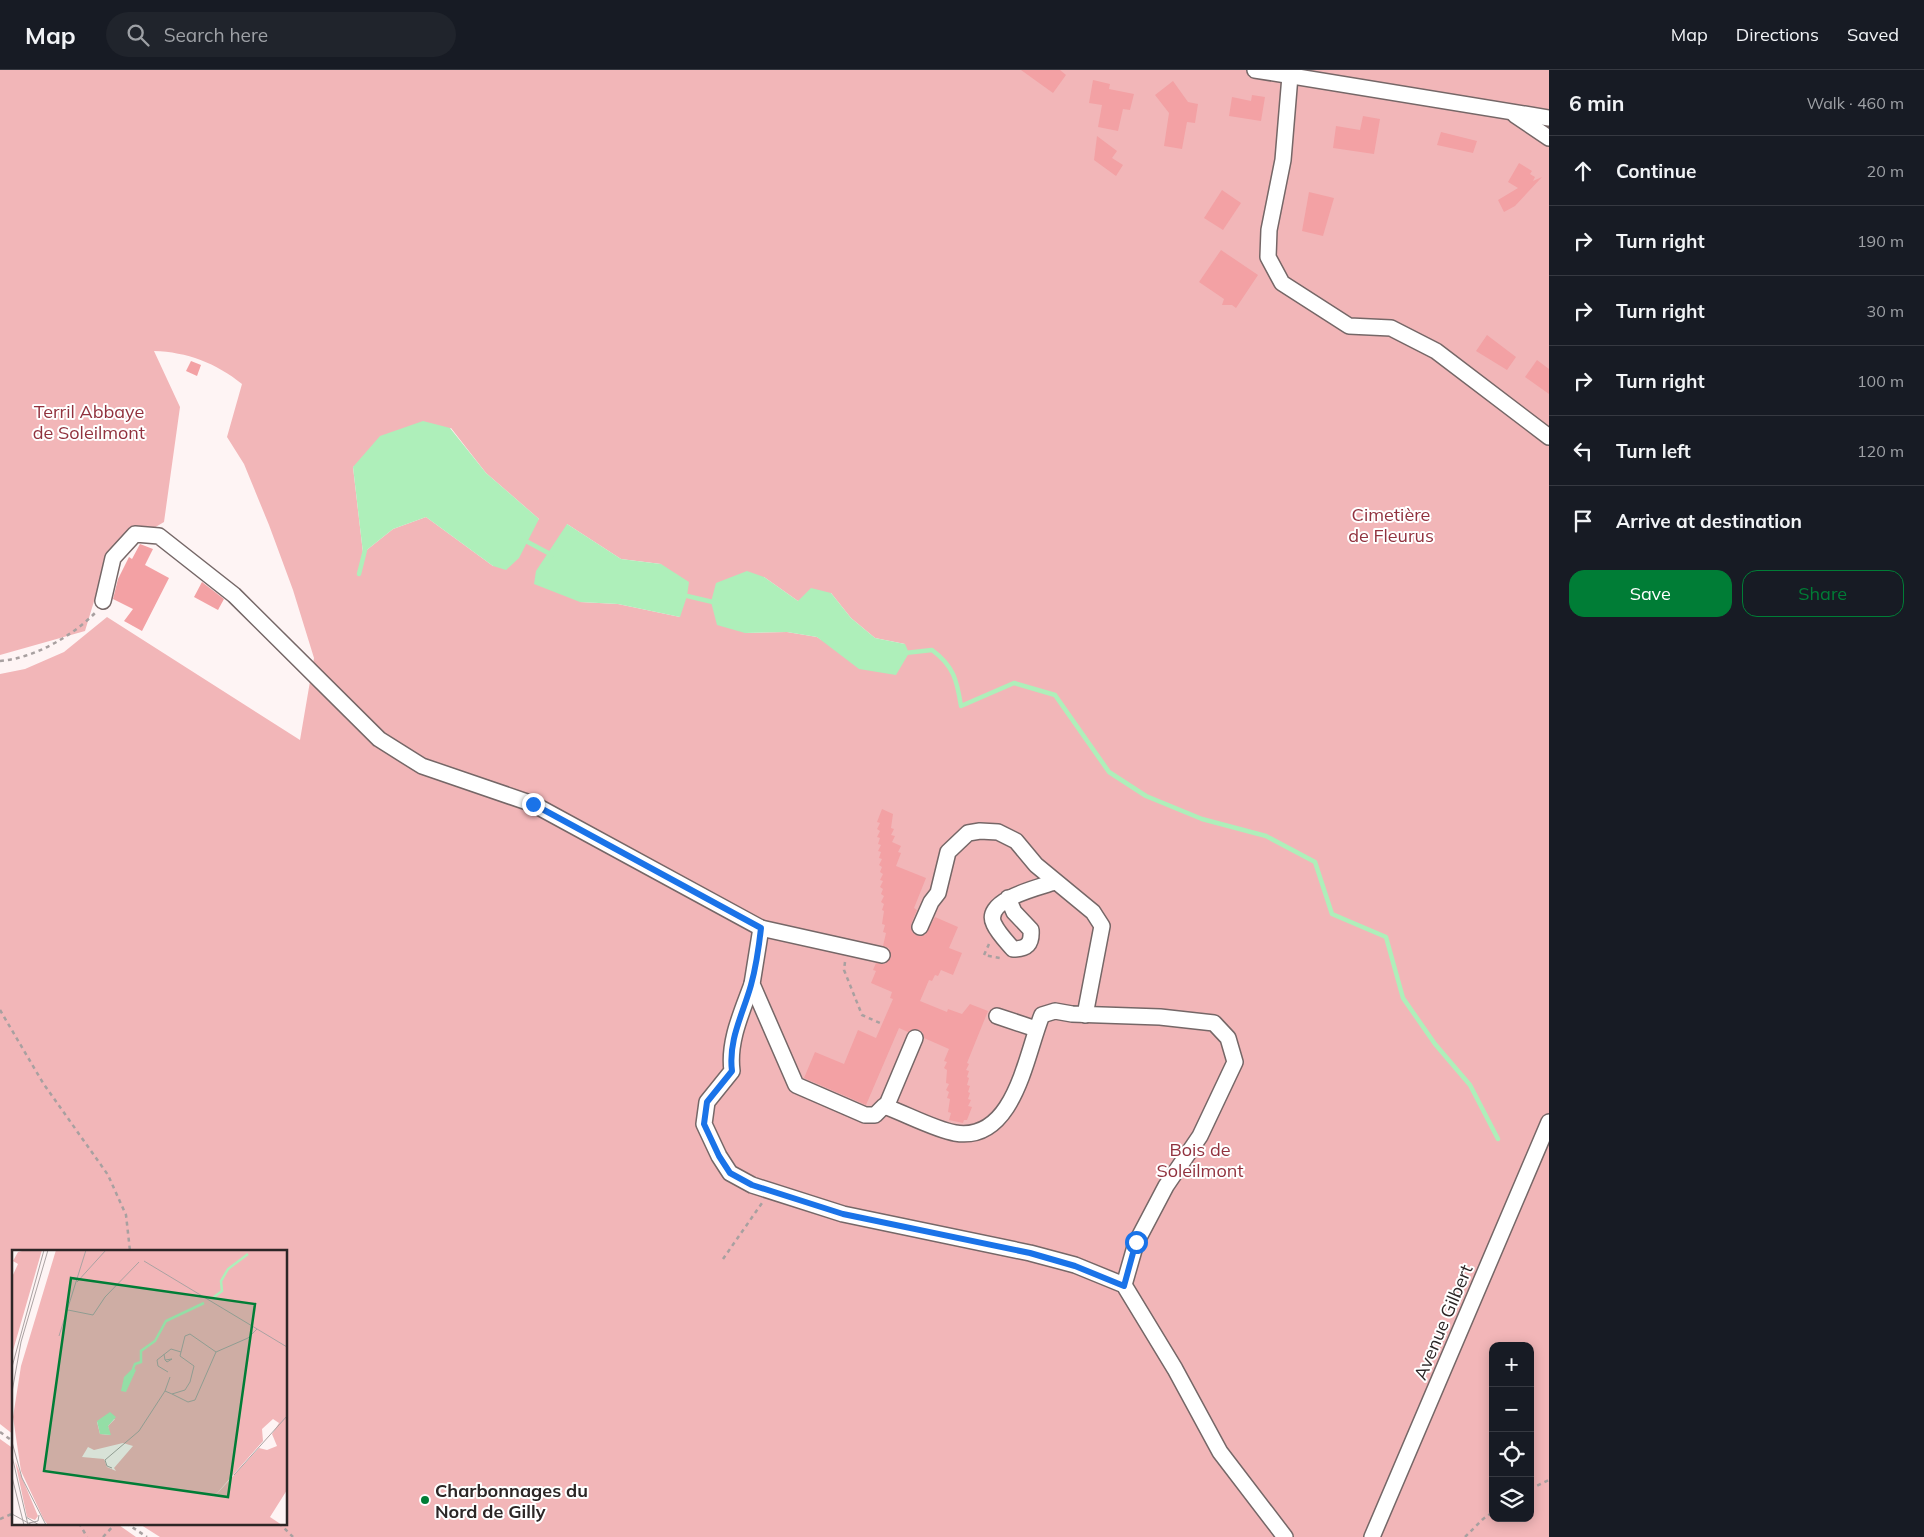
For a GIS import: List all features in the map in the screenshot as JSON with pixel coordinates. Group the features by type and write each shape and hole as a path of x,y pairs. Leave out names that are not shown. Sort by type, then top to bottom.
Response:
{"street":[{"path":"1255,70 1549,118"},
{"path":"1290,76 1283,160 1269,230 1268,257 1282,283 1349,326 1391,328 1436,351 1549,437"},
{"path":"1512,112 1549,138"},
{"path":"103,601 113,558 135,534 159,536 234,595 379,739 422,766 533,804 761,928 882,955"},
{"path":"920,927 931,902 938,894 948,852 968,833 998,832 1016,841 1036,866 1094,912 1102,926 1085,1015"},
{"path":"1008,898 1055,882"},
{"path":"761,928 752,984 735,1032 730,1056 732,1071 707,1102 704,1124 719,1156 730,1173 752,1185 843,1214 1030,1253 1075,1266 1124,1286 1174,1369 1220,1452 1285,1537"},
{"path":"752,984 796,1085 865,1116 875,1115 884,1106 954,1133 968,1134 990,1125 1009,1103 1019,1084 1042,1015 1055,1011 1085,1015 1160,1017 1214,1023 1228,1038 1235,1062 1200,1136 1166,1186 1136,1242 1124,1286"},
{"path":"997,1016 1036,1029"},
{"path":"886,1107 915,1038"},
{"name":"Avenue Gilbert","path":"1372,1537 1549,1122"}],"path":[{"path":"0,661 14,660 51,645 94,615 103,601"},
{"path":"847,947 844,970 862,1015 880,1023"},
{"path":"0,1010 43,1083 108,1176 126,1215 130,1250"},
{"path":"723,1259 771,1190"},
{"path":"0,1432 12,1441"},
{"path":"1534,1487 1549,1480"},
{"path":"0,1519 12,1514"},
{"path":"1466,1537 1483,1518 1489,1514"},
{"path":"80,1524 87,1537"},
{"path":"103,1537 115,1524"},
{"path":"128,1524 147,1537"},
{"path":"280,1524 293,1537"}],"green space":[{"path":"0,70 1549,70 1549,1537 160,1537 140,1524 288,1524 288,1250 12,1250 12,1433 0,1424 0,674 25,669 64,652 107,617 300,740 314,658 293,590 269,525 244,464 227,437 242,384 222,370 189,356 154,351 180,407 164,522 108,555 85,631 0,655","holes":["451,428 486,473 539,519 493,566 426,517 393,529 363,553 353,467","567,524 621,559 661,564 680,617 618,604 580,602","764,577 798,601 831,593 851,618 875,638 905,644 836,649 817,637 787,632 745,633"]},
{"path":"0,1439 12,1448 12,1524 117,1524 136,1537 0,1537"}],"shaded area":[{"path":"423,421 450,428 486,473 539,519 519,558 506,570 493,566 426,517 393,529 363,553 353,467 380,436"},
{"path":"567,524 621,559 661,564 689,582 687,596 680,617 618,604 580,602 534,584 536,571"},
{"path":"747,571 764,577 798,601 811,588 831,593 851,618 875,638 905,644 909,653 896,675 859,669 817,637 787,632 745,633 717,625 711,602 716,583"}],"building":[{"path":"1021,70 1060,70 1066,75 1053,93"},
{"path":"1093,80 1110,84 1109,89 1134,94 1130,110 1123,109 1118,131 1098,127 1102,105 1089,103"},
{"path":"1173,81 1188,102 1198,104 1195,123 1187,122 1182,149 1164,146 1169,113 1155,95"},
{"path":"1252,95 1265,97 1261,121 1229,116 1232,97 1251,101"},
{"path":"1363,116 1380,119 1374,154 1333,148 1336,126 1360,130"},
{"path":"1441,132 1477,141 1473,153 1437,145"},
{"path":"1097,136 1117,151 1112,158 1123,165 1116,176 1094,160"},
{"path":"1519,163 1532,171 1530,174 1535,177 1533,181 1542,177 1515,206 1504,212 1498,200 1518,188 1508,182"},
{"path":"1222,190 1241,203 1223,230 1204,218"},
{"path":"1309,192 1334,198 1323,236 1302,231"},
{"path":"1221,250 1258,275 1236,308 1232,305 1222,305 1224,299 1199,282"},
{"path":"1487,335 1516,357 1507,370 1476,351"},
{"path":"1537,360 1549,369 1549,394 1525,377"},
{"path":"191,361 201,365 197,376 186,371"},
{"path":"140,544 153,549 145,565 169,578 142,631 124,621 133,609 113,599 118,579 129,557 132,559"},
{"path":"202,582 224,599 218,610 194,597"},
{"path":"882,809 893,814 891,828 894,829 891,835 895,836 892,842 901,846 898,852 901,853 896,866 926,878 914,908 917,910 911,924 912,932 917,936 925,935 935,917 958,927 949,948 962,953 953,975 941,970 932,981 929,980 920,1001 947,1012 948,1009 962,1014 970,1004 988,1011 967,1063 969,1064 966,1070 969,1071 967,1077 969,1078 967,1085 970,1086 968,1099 971,1100 968,1106 972,1107 967,1120 964,1120 963,1123 949,1120 951,1113 948,1112 950,1099 947,1098 949,1092 946,1090 949,1084 946,1083 947,1070 944,1068 947,1062 944,1061 949,1049 924,1038 923,1033 918,1029 908,1032 899,1028 866,1105 804,1078 815,1052 844,1064 858,1030 876,1038 893,999 890,998 892,992 871,983 876,971 873,970 876,963 885,964 891,957 889,948 883,946 886,933 883,932 885,925 882,924 884,904 881,902 884,896 881,894 883,889 880,887 883,881 880,880 883,874 880,872 882,867 879,865 882,859 879,858 881,852 878,851 881,845 878,844 880,838 877,837 880,831 877,829 880,823 877,822"}],"waterway":[{"path":"524,540 552,555"},
{"path":"359,574 365,550"},
{"path":"683,595 717,603"},
{"path":"905,653 932,650 939,656 950,668 958,689 961,706 1014,683 1055,695 1109,772 1146,796 1202,819 1266,836 1315,862 1332,914 1386,937 1403,998 1435,1044 1470,1085 1498,1139"}],"place":[{"name":"Charbonnages du Nord de Gilly","path":"425,1500"}],"route":[{"path":"533,804 761,928 752,984 737,1024 730,1056 732,1071 707,1102 704,1124 719,1156 730,1173 752,1185 843,1214 1030,1253 1075,1266 1124,1286 1136,1242"}],"park label":[{"name":"Terril Abbaye de Soleilmont","path":"89,421"},
{"name":"Cimetière de Fleurus","path":"1391,524"},
{"name":"Bois de Soleilmont","path":"1200,1159"}]}
